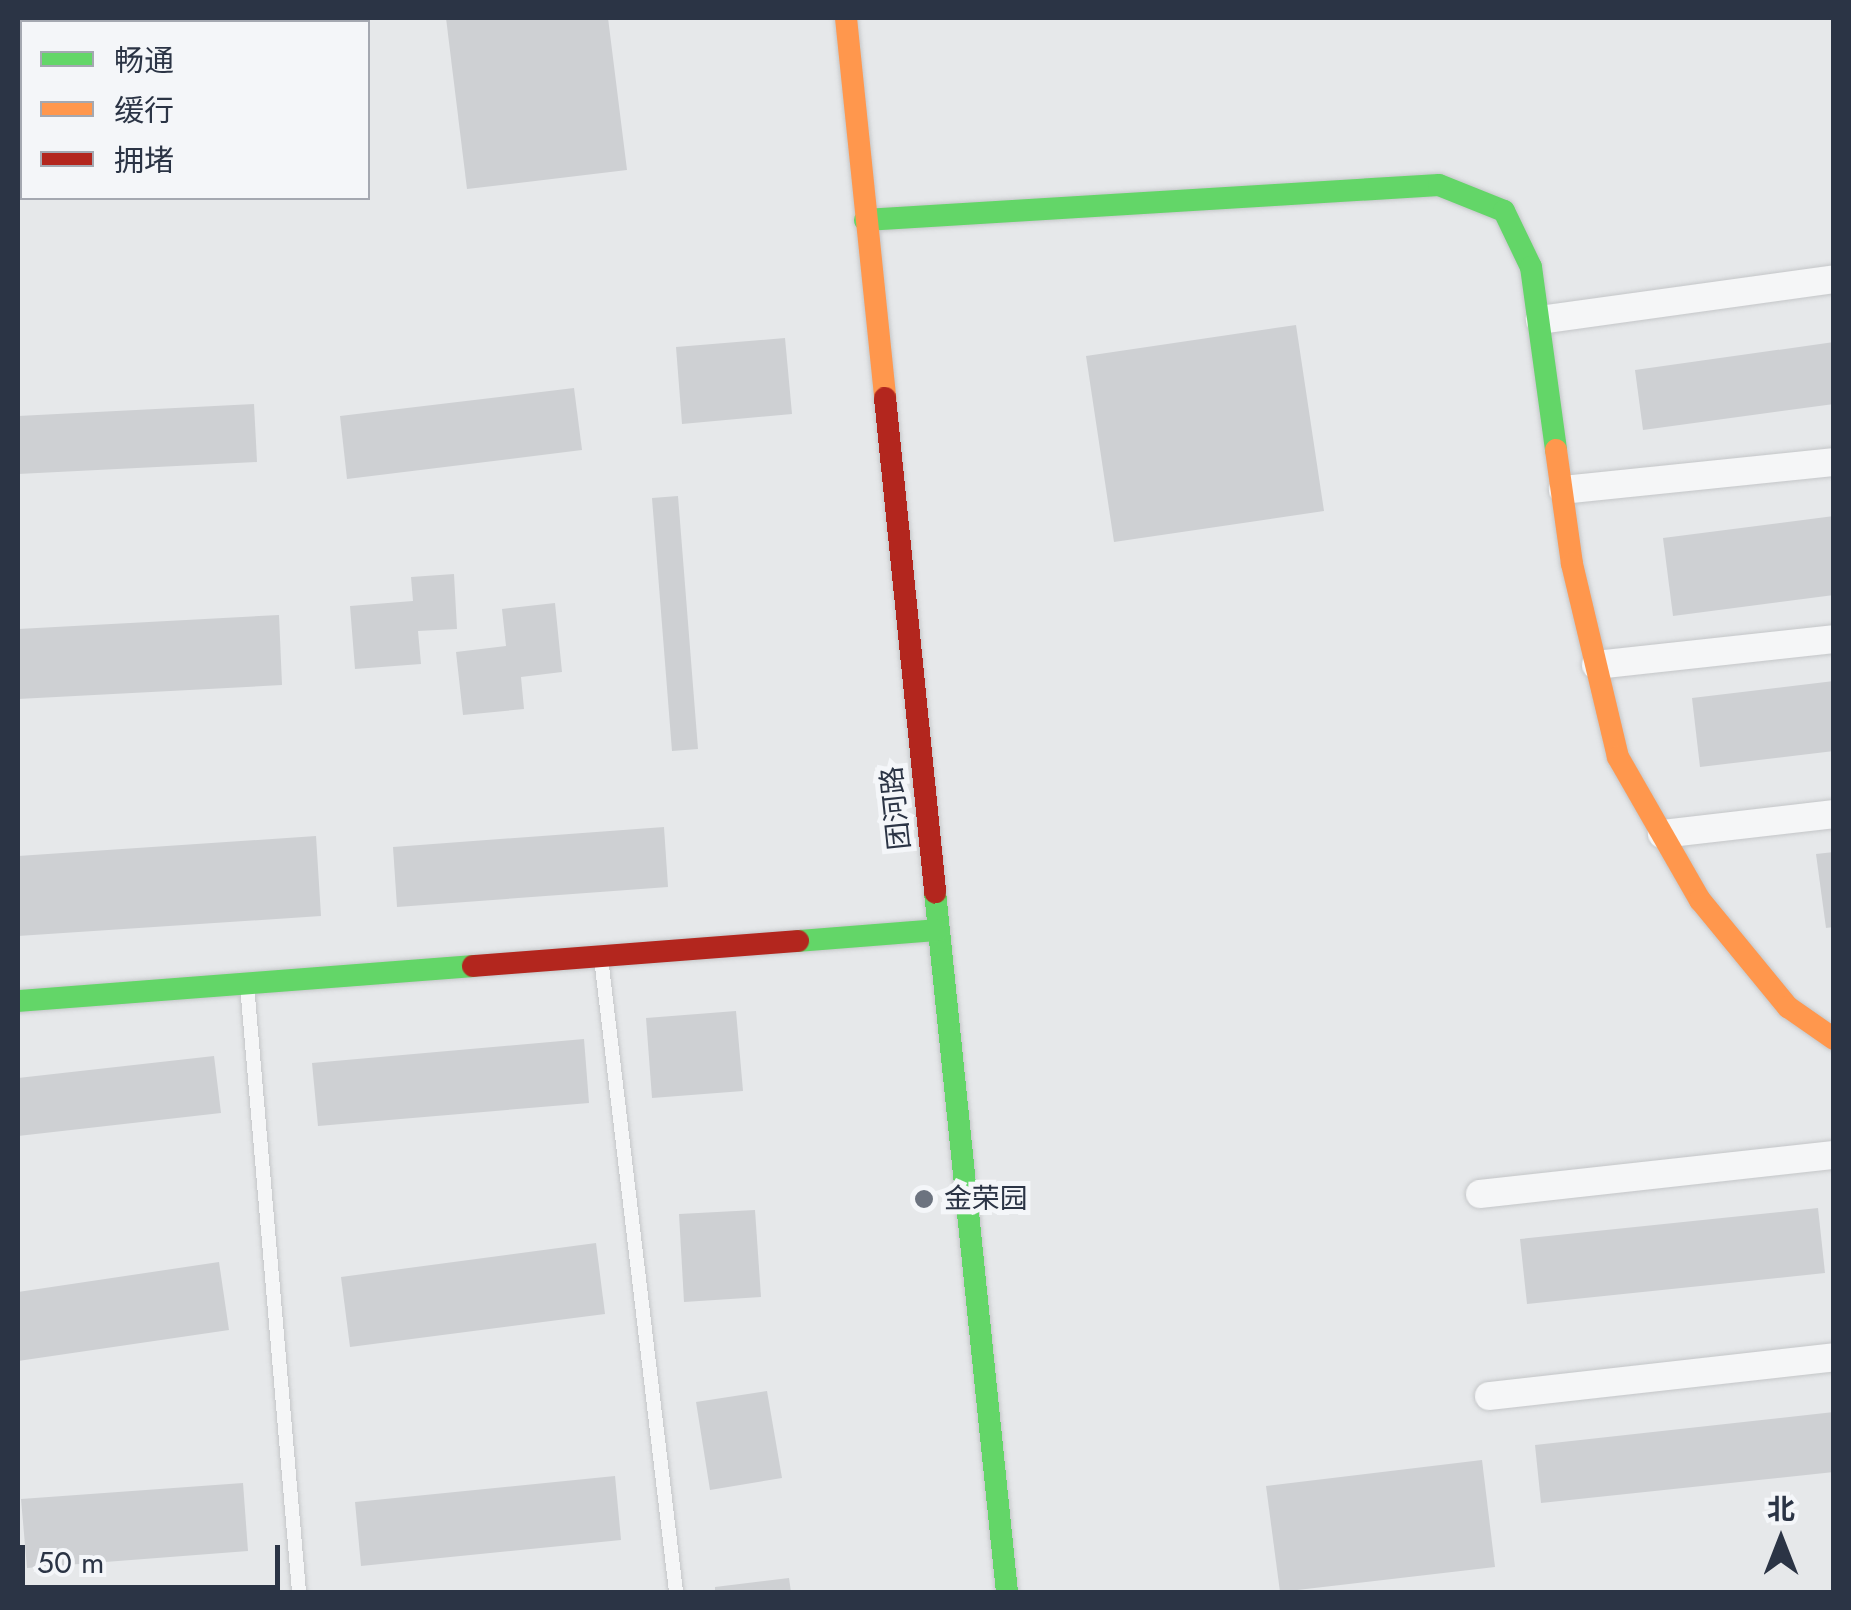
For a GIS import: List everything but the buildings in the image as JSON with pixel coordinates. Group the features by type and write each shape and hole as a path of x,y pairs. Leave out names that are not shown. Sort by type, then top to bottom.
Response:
{"street":[{"name":"团河路","path":"846,18 1007,1592"},
{"path":"865,220 1439,185 1504,211 1532,266 1564,490 1596,666 1618,757 1700,900 1788,1007 1834,1038"},
{"path":"1540,320 1834,279"},
{"path":"1564,490 1834,462"},
{"path":"1596,666 1834,640"},
{"path":"1662,834 1834,814"},
{"path":"18,1001 938,930"},
{"path":"1480,1194 1834,1155"},
{"path":"1489,1396 1834,1357"}],"lane":[{"path":"601,958 676,1592"},
{"path":"246,984 299,1592"}],"traffic: fast":[{"path":"865,220 1439,185 1504,211 1531,267 1556,450"},
{"path":"935,892 1007,1592"},
{"path":"798,941 938,930"},
{"path":"18,1001 473,966"}],"traffic: slow":[{"path":"846,18 885,398"},
{"path":"1556,450 1572,564 1618,757 1700,900 1788,1007 1834,1039"}],"traffic: jam":[{"path":"885,398 935,892"},
{"path":"473,966 798,941"}],"place":[{"name":"金荣园","path":"924,1199"}]}
